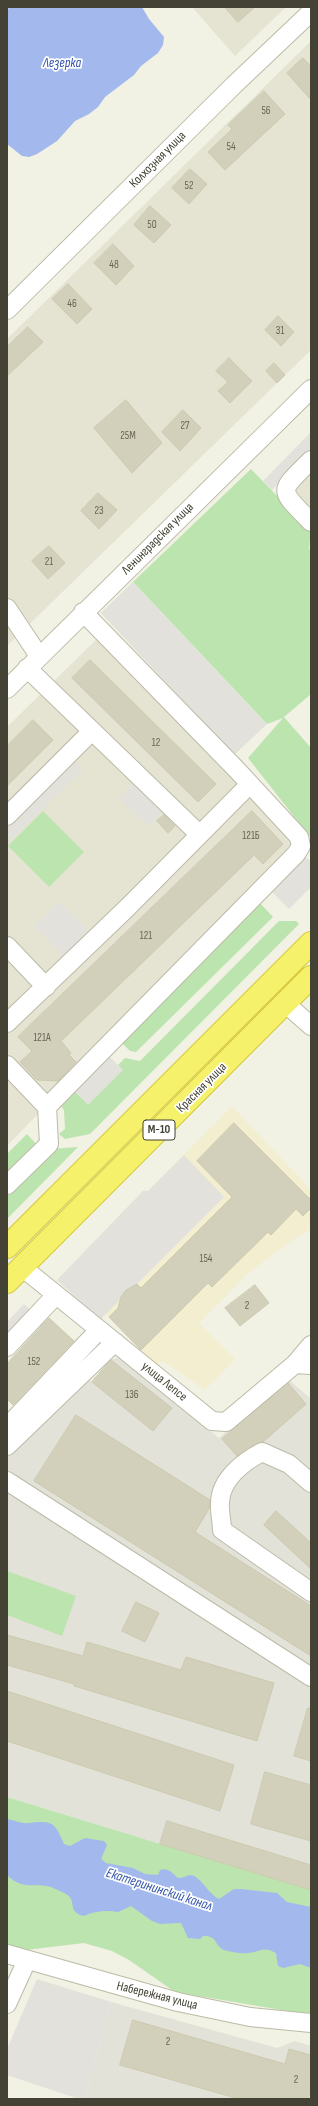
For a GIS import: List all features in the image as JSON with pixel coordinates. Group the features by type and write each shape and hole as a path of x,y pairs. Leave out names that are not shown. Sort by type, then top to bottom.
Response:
{"highway":[{"name":"Красная улица","path":"7,1247 311,943"},
{"name":"Красная улица","path":"7,1282 311,977"}],"street":[{"name":"Колхозная улица","path":"7,310 234,85 311,12"},
{"name":"Ленинградская улица","path":"7,689 83,612 311,391"},
{"path":"311,460 288,483 285,491 288,498 311,522"},
{"path":"7,608 33,662 92,731 199,834"},
{"path":"47,1107 300,849 301,843 299,837 249,785 237,770 83,612"},
{"path":"7,816 92,731"},
{"path":"7,1023 46,987 161,874 249,785"},
{"path":"7,946 46,987"},
{"path":"285,1004 311,1026"},
{"path":"7,1065 47,1107 49,1144 7,1184"},
{"name":"улица Лепсе","path":"22,1267 212,1421 217,1423 226,1422 303,1365 311,1345"},
{"path":"7,1347 56,1295"},
{"path":"7,1427 99,1330"},
{"path":"7,1446 115,1342"},
{"path":"311,1483 289,1464 262,1452 250,1458 227,1479 220,1501 222,1530 311,1592"},
{"path":"7,1481 311,1677"},
{"name":"Набережная улица","path":"7,1954 143,1994 212,2010 250,2017 311,2023"},
{"path":"7,2004 28,1960"}],"shaded area":[{"path":"192,7 286,7 235,56"},
{"path":"311,41 311,350 7,646 7,339"},
{"path":"311,432 311,450 272,490 263,481"},
{"path":"311,460 311,522 286,488"},
{"path":"133,582 267,724 234,755 101,613"},
{"path":"103,633 301,841 7,1146 7,727"},
{"path":"72,759 83,769 7,844 7,823"},
{"path":"134,783 164,810 149,826 119,799"},
{"path":"299,851 311,862 311,887 289,909 265,885"},
{"path":"59,901 92,934 67,959 34,926"},
{"path":"103,1050 123,1070 88,1105 68,1084"},
{"path":"232,1106 311,1190 311,1229 291,1241 247,1274 199,1323 235,1359 205,1390 163,1361 157,1366 106,1314 57,1280 143,1191 149,1190"},
{"path":"184,1155 224,1197 137,1284 126,1290 120,1300 100,1320 57,1280 143,1191 148,1191"},
{"path":"24,1304 32,1311 7,1337 7,1322"},
{"path":"120,1357 219,1438 287,1378 311,1399 311,1890 7,1797 7,1453 85,1378 92,1382 110,1360"},
{"path":"37,1979 111,2002 85,2099 79,2099 7,2075 7,2049"},
{"path":"111,2002 277,2048 295,2041 311,2046 311,2099 85,2099"}],"green space":[{"path":"251,469 311,531 309,549 311,551 311,694 284,717 311,748 311,838 248,758 283,718 267,724 133,582"},
{"path":"43,811 84,852 49,887 8,846"},
{"path":"259,902 273,917 136,1052 130,1051 119,1040"},
{"path":"279,921 296,921 299,924 90,1134 65,1139 59,1134 65,1129 64,1110 58,1103 72,1089 88,1104 122,1070 118,1065 125,1058 140,1061"},
{"path":"27,1134 38,1146 7,1175 7,1154"},
{"path":"78,1147 7,1219 7,1191 50,1149"},
{"path":"7,1571 76,1596 62,1636 7,1615"},
{"path":"7,1797 311,1890 311,2015 175,1992 129,1960 112,1951 84,1943 26,1950 7,1944"}],"water":[{"name":"Лезерка","path":"9,7 142,7 149,19 164,37 163,45 158,53 141,66 134,75 105,97 98,107 89,114 75,121 57,141 37,154 29,157 22,156 7,144 7,12"},
{"name":"Екатерининский канал","path":"7,1819 24,1823 43,1822 52,1824 58,1831 64,1844 70,1846 85,1838 104,1841 107,1845 101,1859 106,1863 133,1868 145,1874 158,1875 160,1870 165,1869 170,1871 178,1878 190,1875 194,1876 215,1897 219,1899 234,1889 241,1889 277,1893 287,1902 311,1907 311,1968 300,1964 283,1968 278,1966 276,1953 268,1950 237,1953 224,1950 214,1939 208,1936 203,1936 200,1939 188,1938 181,1923 160,1924 152,1921 131,1906 118,1912 101,1911 84,1916 79,1914 75,1912 71,1900 66,1894 51,1887 23,1885 7,1875"}],"building":[{"path":"225,7 255,7 238,22"},
{"path":"303,58 311,66 311,100 287,73"},
{"path":"264,91 285,114 225,170 208,152 232,129 228,125"},
{"path":"190,169 207,184 189,204 172,188"},
{"path":"150,206 171,225 154,243 134,225"},
{"path":"113,244 134,266 116,285 94,263"},
{"path":"68,284 92,309 77,324 52,299"},
{"path":"278,316 294,332 281,346 265,330"},
{"path":"28,327 43,342 7,376 7,347"},
{"path":"229,358 252,381 230,403 218,391 228,382 216,371"},
{"path":"274,363 285,375 277,383 266,371"},
{"path":"126,400 162,443 132,473 94,428"},
{"path":"183,410 201,428 180,451 162,432"},
{"path":"98,493 117,510 99,529 81,511"},
{"path":"49,546 65,563 48,579 32,561"},
{"path":"90,660 216,784 198,802 72,678"},
{"path":"33,720 53,740 7,786 7,746"},
{"path":"252,811 283,844 263,864 254,855 61,1041 71,1053 69,1055 76,1062 58,1081 37,1080 20,1062 32,1051 18,1037"},
{"path":"164,815 175,826 168,833 157,821"},
{"path":"234,1123 311,1200 311,1208 303,1216 296,1209 271,1235 268,1232 212,1287 208,1283 141,1350 109,1317 118,1308 121,1297 126,1290 137,1284 141,1288 232,1197 197,1161"},
{"path":"255,1285 269,1303 240,1326 225,1308"},
{"path":"49,1318 74,1341 13,1405 7,1399 7,1364"},
{"path":"111,1360 172,1408 153,1431 92,1382"},
{"path":"288,1383 306,1404 263,1442 257,1443 237,1456 222,1439"},
{"path":"76,1415 210,1500 209,1509 195,1532 311,1606 311,1656 34,1481"},
{"path":"276,1511 311,1543 311,1569 264,1525"},
{"path":"136,1602 159,1613 145,1642 122,1631"},
{"path":"7,1635 83,1656 87,1642 181,1670 186,1657 274,1683 257,1741 74,1686 74,1684 7,1665"},
{"path":"7,1691 234,1765 220,1811 7,1741"},
{"path":"308,1708 311,1709 311,1761 294,1756"},
{"path":"265,1772 311,1785 311,1841 251,1824"},
{"path":"167,1821 311,1865 311,1890 160,1844"},
{"path":"133,2020 285,2064 289,2049 311,2055 311,2096 309,2095 308,2099 239,2099 120,2065"}]}
